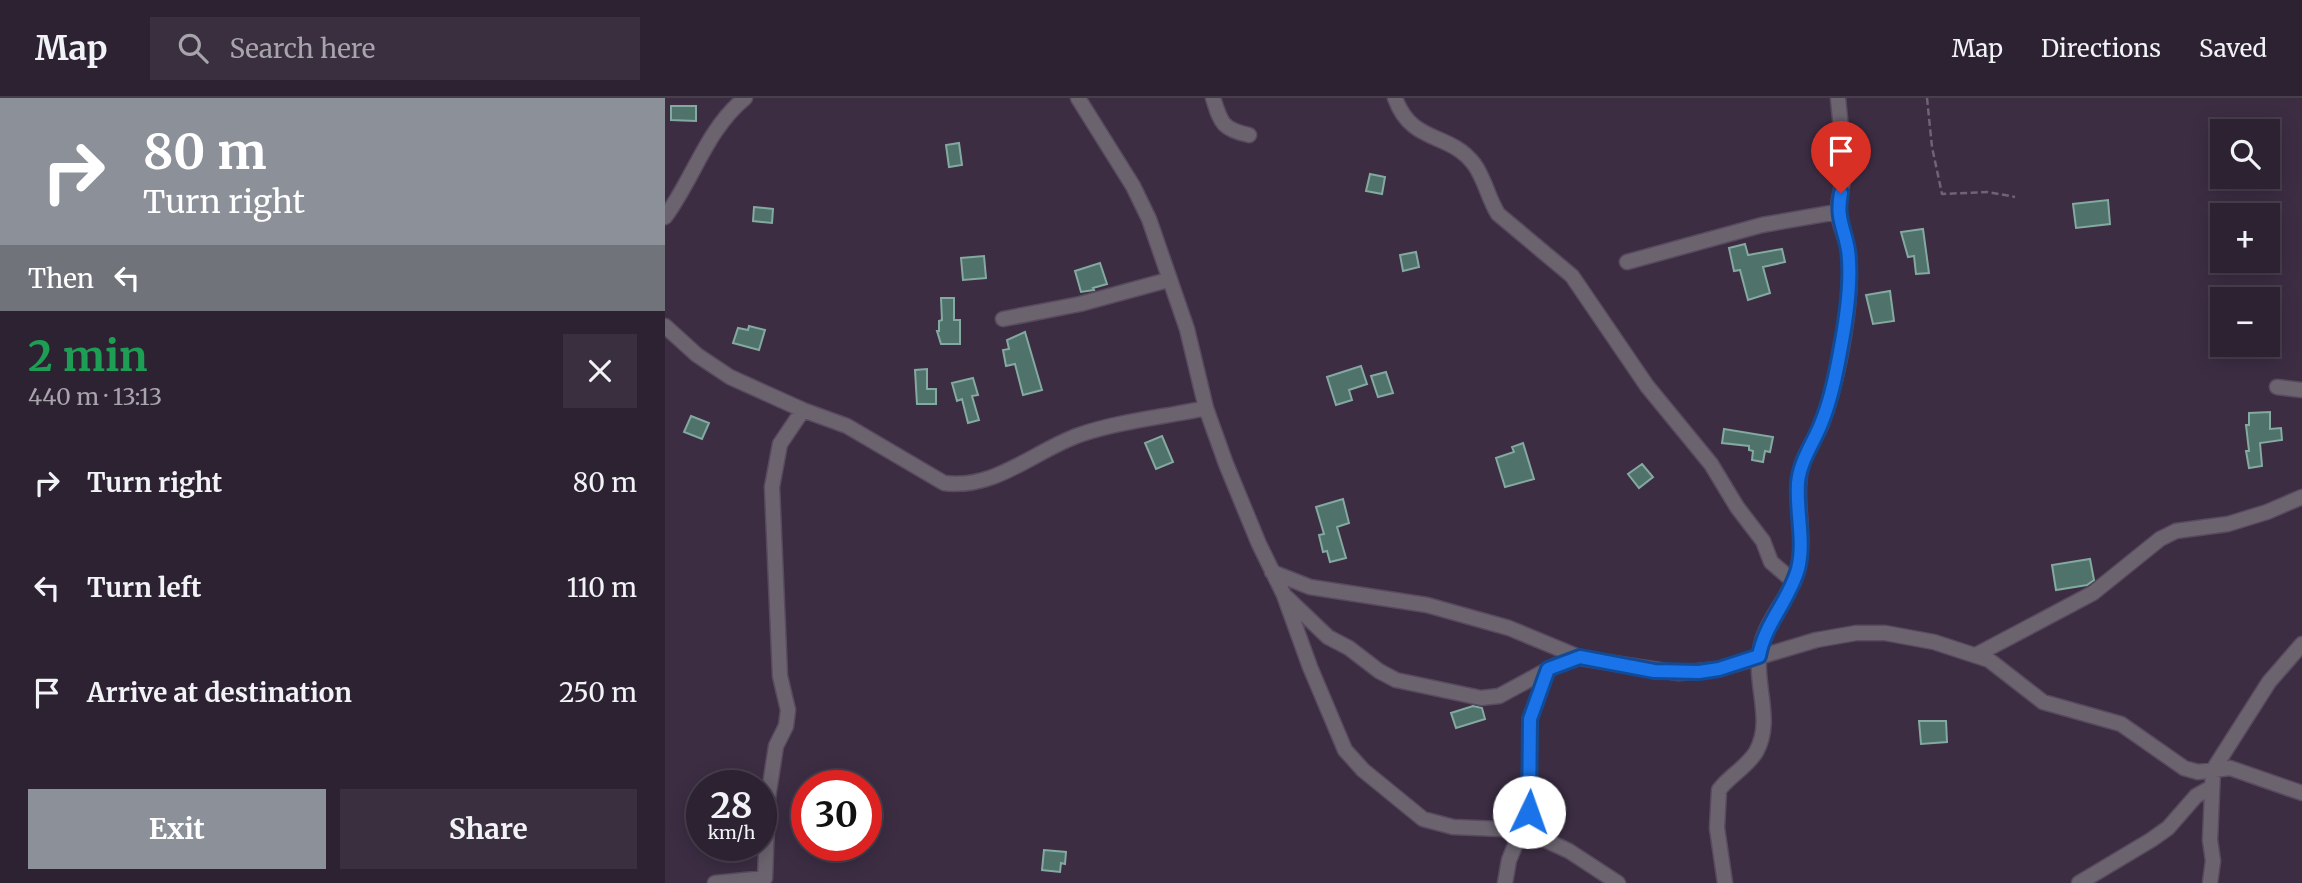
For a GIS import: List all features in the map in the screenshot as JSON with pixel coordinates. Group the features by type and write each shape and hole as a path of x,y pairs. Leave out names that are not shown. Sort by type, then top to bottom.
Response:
{"street":[{"path":"665,216 701,152 721,124 745,98"},
{"path":"1078,98 1149,219 1187,329 1206,408 1226,464 1284,595 1345,750 1363,770 1423,819 1453,827 1524,830 1569,851 1618,883"},
{"path":"1213,98 1225,126 1249,135"},
{"path":"1395,98 1408,123 1421,133 1456,149 1474,164 1490,201 1499,214 1572,276 1647,386 1711,464 1737,507 1763,541 1771,562 1794,582"},
{"path":"1724,883 1717,801 1723,785 1738,774 1755,753 1762,737 1765,724 1758,688 1762,639 1794,582 1801,547 1798,484 1804,460 1831,397 1843,337 1849,272 1848,250 1837,212 1844,174 1838,98"},
{"path":"1627,262 1762,225 1837,212"},
{"path":"1003,319 1080,304 1168,280"},
{"path":"665,326 713,367 803,410 847,426 944,482 963,485 986,480 1079,435 1206,408"},
{"path":"2277,387 2302,390"},
{"path":"715,883 765,878 768,798 776,746 786,726 788,710 779,667 772,487 780,444 803,410"},
{"path":"1976,655 2093,593 2168,535 2193,528 2228,524 2302,497"},
{"path":"1272,572 1310,587 1427,605 1509,628 1580,657 1679,673 1719,669 1759,656 1856,633 1885,633 1934,642 1989,660 2043,702 2121,724 2184,768 2198,772 2230,768 2302,793"},
{"path":"1284,595 1328,637 1349,648 1379,671 1397,680 1481,698 1507,693 1548,669 1580,657"},
{"path":"2210,883 2213,860 2210,840 2213,771 2269,682 2302,644"},
{"path":"1506,883 1510,860 1529,812 1530,719 1548,669"},
{"path":"2079,883 2151,841 2168,828 2196,796 2212,788"}],"path":[{"path":"1927,98 1933,157 1942,194 1988,192 2015,197"}],"building":[{"path":"671,106 696,106 696,121 671,120"},
{"path":"959,143 962,165 949,167 946,145"},
{"path":"1370,174 1385,177 1382,194 1366,191"},
{"path":"2108,200 2110,224 2076,228 2073,204"},
{"path":"754,207 773,209 772,223 753,221"},
{"path":"1923,229 1929,273 1916,274 1914,256 1908,257 1901,232"},
{"path":"1745,244 1748,255 1782,249 1785,262 1763,267 1770,293 1748,300 1740,270 1734,271 1729,248"},
{"path":"1416,252 1419,267 1403,271 1400,255"},
{"path":"984,256 986,278 963,280 961,258"},
{"path":"1100,263 1107,284 1081,292 1075,271"},
{"path":"1890,291 1894,321 1873,324 1866,295"},
{"path":"941,298 954,298 954,320 960,320 960,344 941,344 937,331 939,321 942,320"},
{"path":"749,326 765,330 759,350 733,343 738,328 748,330"},
{"path":"1025,332 1042,390 1023,395 1015,364 1006,366 1003,350 1009,349 1007,340"},
{"path":"1361,366 1367,384 1349,390 1352,400 1336,405 1327,377"},
{"path":"927,369 927,389 936,389 936,404 917,404 915,370"},
{"path":"1386,372 1393,393 1378,397 1371,376"},
{"path":"973,378 978,395 972,396 979,420 968,423 962,399 957,401 952,383"},
{"path":"2270,412 2270,429 2281,428 2282,440 2260,443 2262,466 2249,468 2246,425 2249,425 2249,413"},
{"path":"691,416 709,423 702,439 684,432"},
{"path":"1724,429 1773,437 1770,452 1765,451 1763,462 1752,460 1753,451 1749,450 1749,446 1722,443"},
{"path":"1162,436 1173,462 1156,469 1145,443"},
{"path":"1523,443 1534,479 1505,487 1496,458 1514,452 1512,447"},
{"path":"1642,464 1653,477 1639,488 1628,474"},
{"path":"1343,499 1349,523 1337,527 1346,558 1330,562 1327,551 1323,552 1319,535 1324,534 1316,507"},
{"path":"2090,559 2094,580 2087,585 2056,590 2052,565"},
{"path":"1473,706 1482,708 1485,719 1456,728 1451,713"},
{"path":"1919,721 1946,721 1947,742 1921,744"},
{"path":"1044,850 1066,852 1065,864 1061,863 1060,872 1042,870"}],"route":[{"path":"1529,812 1530,719 1548,669 1580,657 1654,671 1699,672 1719,669 1759,656 1762,639 1786,600 1799,565 1801,547 1798,484 1804,460 1831,397 1843,337 1849,272 1848,250 1837,212 1841,193"}]}
